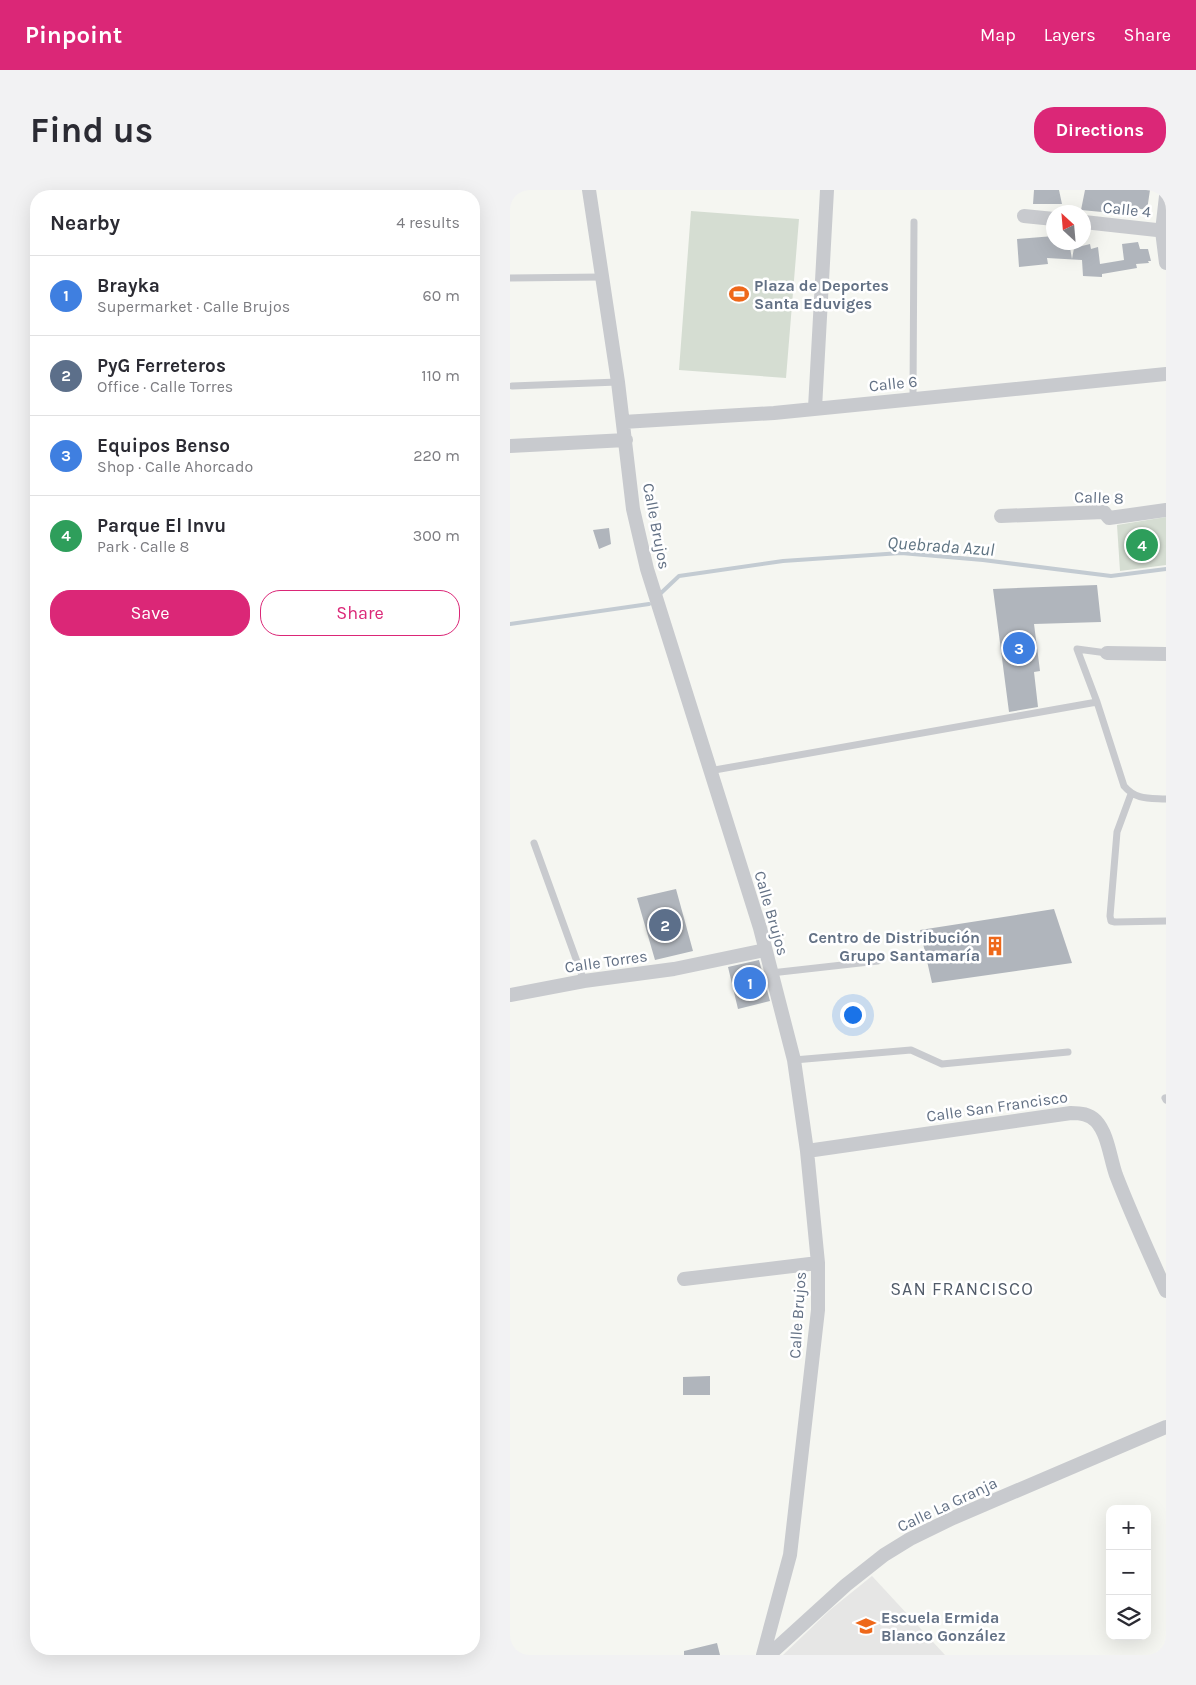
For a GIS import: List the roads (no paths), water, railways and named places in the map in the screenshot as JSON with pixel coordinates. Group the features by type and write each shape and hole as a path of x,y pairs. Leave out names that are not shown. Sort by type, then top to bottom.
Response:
{"street":[{"name":"Calle Brujos","path":"588,190 618,382 634,509 647,569 765,950 794,1060 807,1151 818,1263 818,1310 790,1555 763,1655"},
{"path":"815,408 827,190"},
{"path":"1166,196 1164,231 1166,262"},
{"path":"1024,216 1046,218"},
{"name":"Calle 4","path":"1091,223 1164,231"},
{"name":"Calle 6","path":"623,422 774,413 1166,374"},
{"path":"510,446 626,440"},
{"name":"Calle 8","path":"1001,516 1104,512 1109,518 1166,510"},
{"path":"1107,653 1166,654"},
{"name":"Calle Torres","path":"510,995 584,981 674,969 765,950"},
{"name":"Calle San Francisco","path":"807,1151 1071,1112 1083,1113 1096,1121 1102,1131 1135,1222 1166,1291"},
{"path":"684,1279 818,1263"},
{"name":"Calle La Granja","path":"769,1655 846,1585 910,1538 1166,1427"}],"lane":[{"path":"914,222 914,398"},
{"path":"510,278 602,278"},
{"path":"512,386 618,382"},
{"path":"1107,653 1077,650 1097,702 1124,786 1131,794 1166,799"},
{"path":"710,771 1097,702"},
{"path":"1131,794 1117,832 1111,921 1166,921"},
{"path":"534,844 584,981"},
{"path":"771,973 878,961"},
{"path":"794,1060 912,1050 942,1064 1068,1052"}],"waterway":[{"name":"Quebrada Azul","path":"661,593 679,576 783,561 901,553 983,560 1111,576 1166,569"},
{"name":"Quebrada Azul","path":"510,624 649,604"}],"place":[{"name":"Plaza de Deportes Santa Eduviges","path":"739,294"},
{"name":"Parque El Invu","path":"1142,545"},
{"name":"Equipos Benso","path":"1019,648"},
{"name":"PyG Ferreteros","path":"665,925"},
{"name":"Centro de Distribución Grupo Santamaría","path":"995,946"},
{"name":"Brayka","path":"750,983"},
{"name":"Escuela Ermida Blanco González","path":"866,1626"}],"district":[{"name":"SAN FRANCISCO","path":"962,1289"}]}
